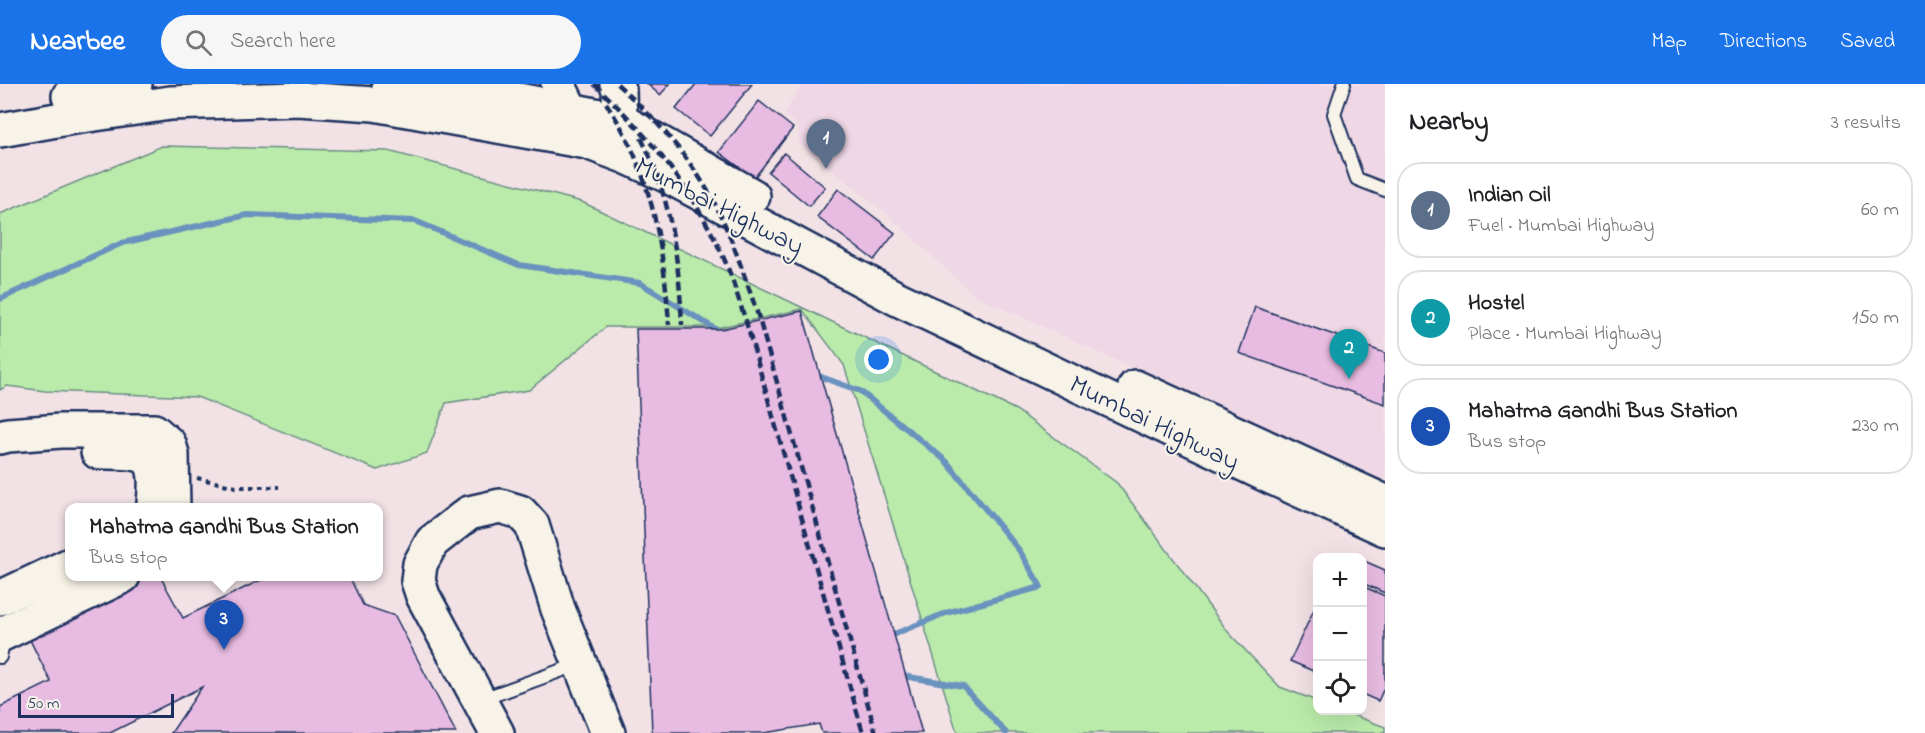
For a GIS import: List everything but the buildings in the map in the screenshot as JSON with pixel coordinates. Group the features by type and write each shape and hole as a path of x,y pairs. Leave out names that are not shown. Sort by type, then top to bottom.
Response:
{"main road":[{"path":"0,109 135,84"},
{"name":"Mumbai Highway","path":"389,84 564,96 605,137 666,175 896,298 1260,472 1385,529"},
{"path":"605,137 619,90 616,84"},
{"name":"Mumbai Highway","path":"0,130 170,104 298,99 374,104 605,137 719,177 906,278 1208,422 1385,502"},
{"path":"0,437 61,431 154,431 169,444 167,474"},
{"path":"0,454 128,452 142,454 167,474"},
{"path":"152,503 154,483 152,463 167,474"},
{"path":"497,733 423,596 418,581 420,564 432,542 469,513 500,506 520,512 532,525 558,609 608,733"},
{"path":"0,598 65,567"},
{"path":"0,635 113,581"}],"lane":[{"path":"1344,84 1334,114 1357,179 1385,190"},
{"path":"0,643 2,647 0,657"},
{"path":"479,700 579,663"}],"path":[{"path":"167,474 206,479 236,487 280,487"}],"shaded area":[{"path":"802,84 1385,84 1385,484 976,296 880,208 798,143 799,128 784,114"}],"green space":[{"path":"162,146 388,151 582,202 1016,410 1117,483 1229,633 1280,687 1313,699 1313,715 1353,715 1385,727 1385,733 959,733 844,365 802,309 721,327 606,327 529,390 446,403 427,453 377,470 197,397 45,391 7,386 0,390 0,214"}],"waterway":[{"path":"0,299 122,243 247,215 415,221 519,265 640,283 722,333"},
{"path":"813,374 860,391 946,461 1019,550 1041,587 946,613 887,637"},
{"path":"901,673 903,676 963,686 1006,733"}],"railway":[{"path":"594,84 633,123 669,166 700,211 728,268 745,318 863,733"},
{"path":"617,84 658,125 695,171 715,204 733,245 758,315 876,733"},
{"path":"606,103 634,154 652,209 659,238 669,325"},
{"path":"641,138 660,183 672,229 679,277 682,325"}],"place":[{"name":"Indian Oil","path":"826,169"},
{"name":"Hostel","path":"1349,379"},
{"name":"Mahatma Gandhi Bus Station","path":"224,650"}]}
